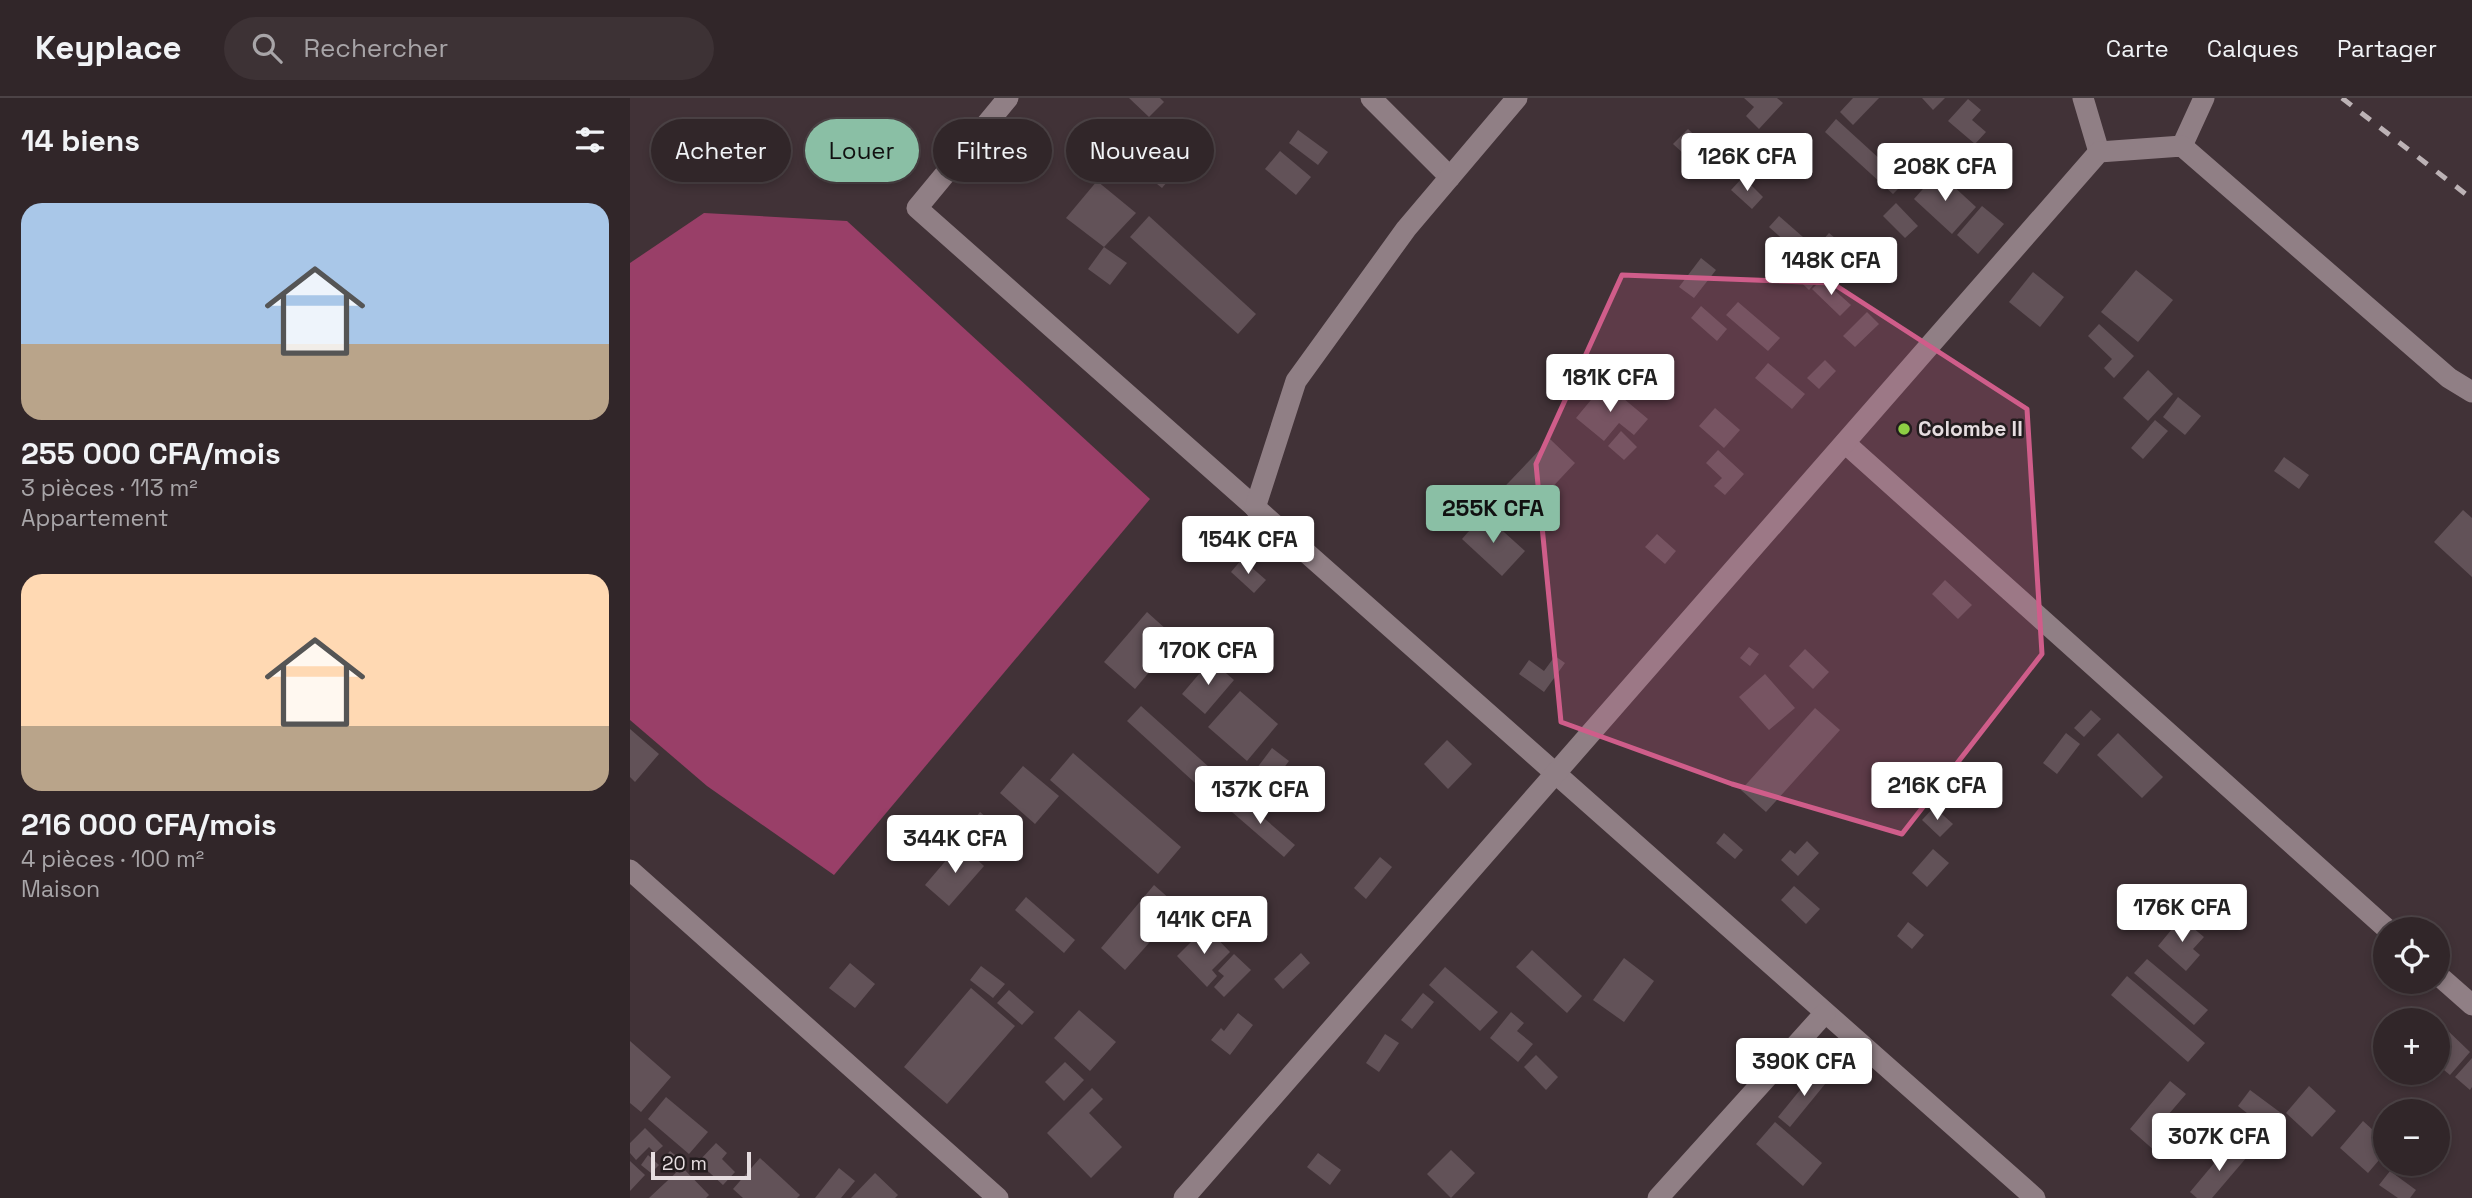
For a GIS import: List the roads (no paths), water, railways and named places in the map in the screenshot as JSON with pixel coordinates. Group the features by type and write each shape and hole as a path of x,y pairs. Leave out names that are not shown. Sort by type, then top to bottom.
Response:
{"street":[{"path":"1008,98 917,208 2035,1198"},
{"path":"1371,98 1450,177"},
{"path":"1255,508 1296,381 1406,229 1517,98"},
{"path":"2083,98 2099,152"},
{"path":"2182,146 2204,98"},
{"path":"1184,1198 2099,152 2182,146 2449,378 2472,392"},
{"path":"1845,443 2374,917"},
{"path":"630,870 998,1198"},
{"path":"2450,986 2472,1005"},
{"path":"1658,1198 1825,1013"}],"railway":[{"path":"2342,98 2472,199"}],"place":[{"name":"Colombe II","path":"1904,429"}]}
